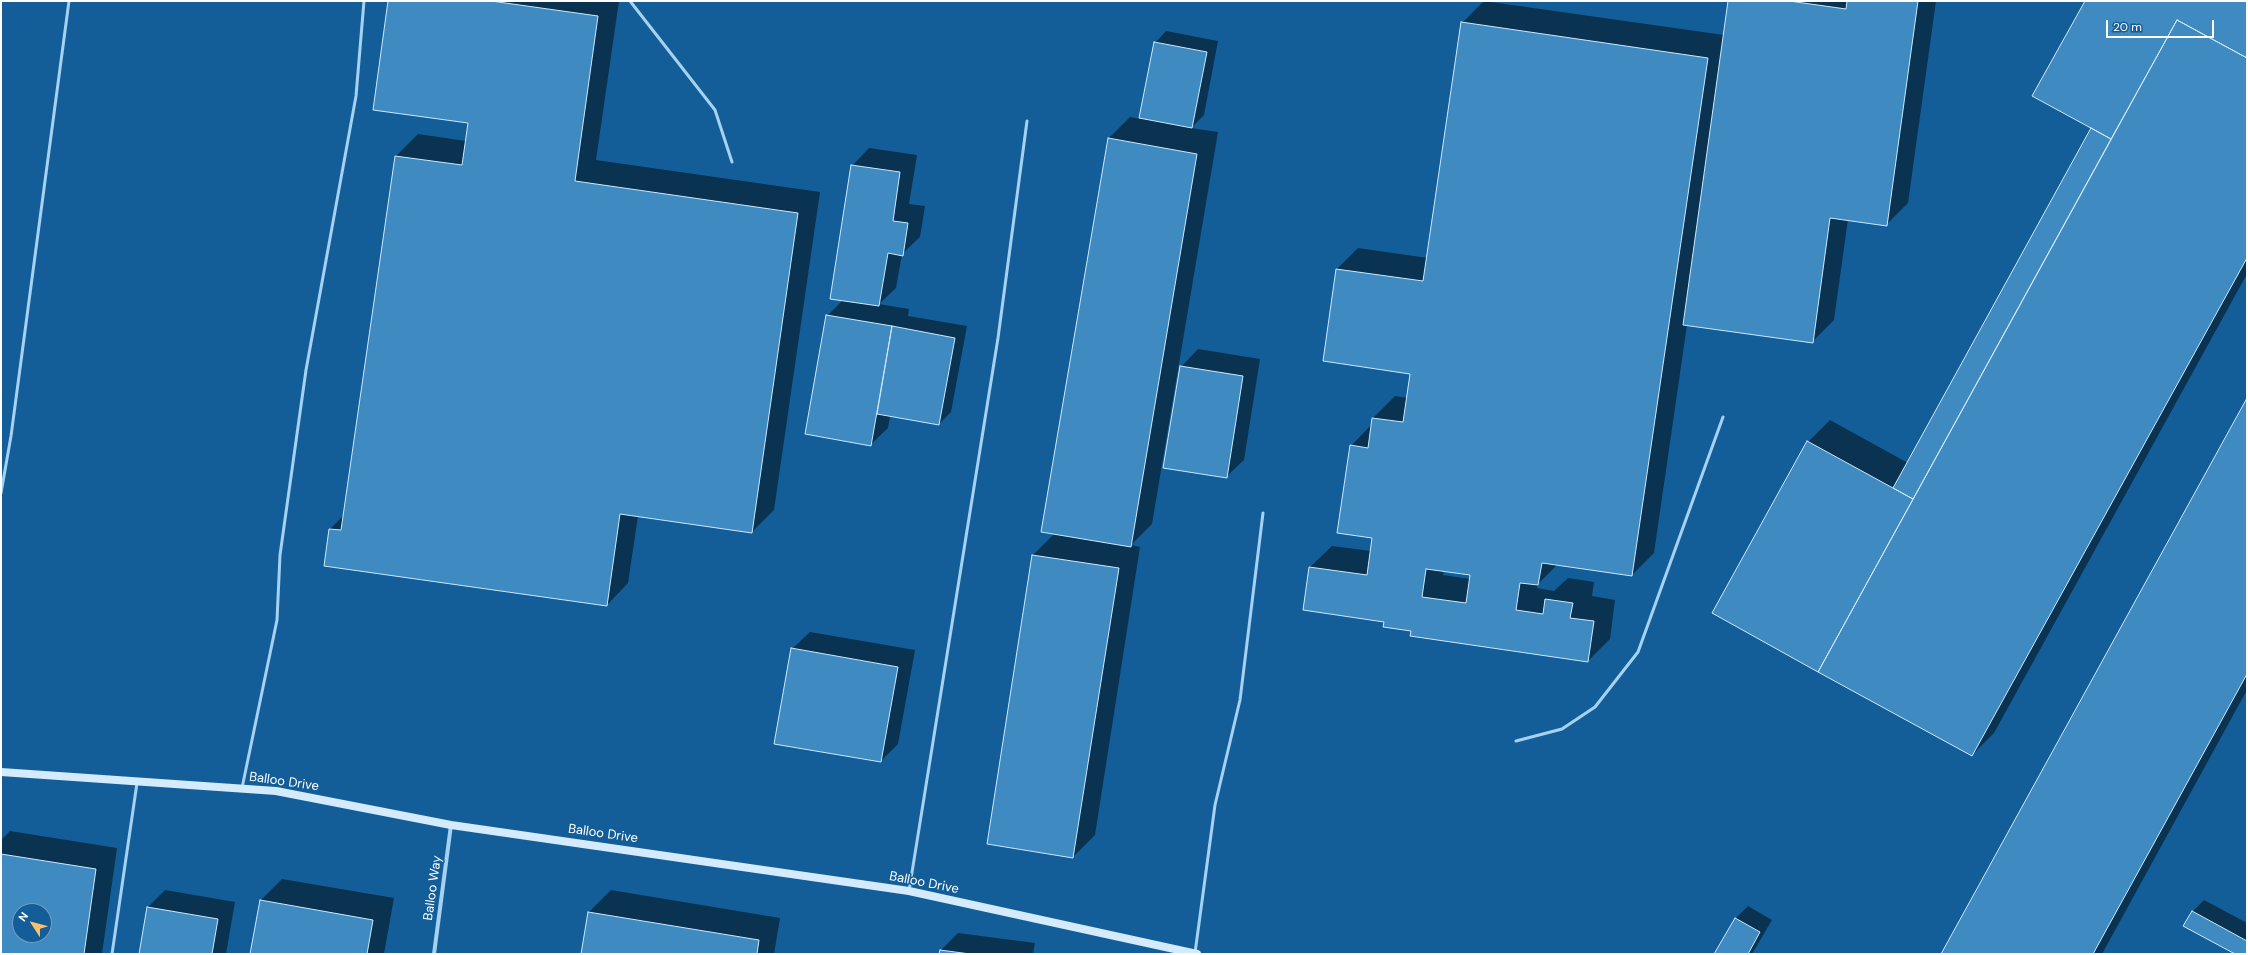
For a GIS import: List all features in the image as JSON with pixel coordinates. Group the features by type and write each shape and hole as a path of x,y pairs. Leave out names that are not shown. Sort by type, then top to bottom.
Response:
{"street":[{"name":"Balloo Drive","path":"1,772 276,791 451,825 909,891 1196,954"},
{"name":"Balloo Way","path":"434,954 451,825"}],"lane":[{"path":"1,493 11,436 70,1"},
{"path":"242,788 277,620 280,555 305,378 356,96 364,1"},
{"path":"630,1 715,110 732,162"},
{"path":"909,891 997,346 1027,121"},
{"path":"1516,741 1562,729 1595,708 1638,652 1723,417"},
{"path":"1196,954 1215,805 1240,700 1264,513"},
{"path":"112,954 137,781"}],"building":[{"path":"388,1 491,1 598,16 575,181 798,213 752,533 620,514 607,606 324,566 329,529 341,530 395,156 462,165 468,123 373,110"},
{"path":"1728,1 1789,1 1846,9 1847,1 1918,1 1887,226 1830,218 1813,343 1683,325"},
{"path":"2085,1 2247,1 2247,58 2177,20 2111,139 2032,96"},
{"path":"2177,20 2247,58 2247,258 1972,756 1818,672"},
{"path":"1461,22 1708,58 1632,576 1542,563 1538,585 1520,583 1516,610 1543,614 1545,599 1573,603 1570,618 1594,621 1588,662 1410,636 1411,631 1383,627 1384,622 1303,610 1309,567 1367,575 1372,538 1337,533 1350,445 1368,448 1372,418 1403,422 1410,374 1323,361 1336,269 1423,281","holes":["1426,569 1470,575 1466,603 1422,597"]},
{"path":"1154,42 1207,52 1192,128 1139,118"},
{"path":"2091,128 2111,139 1913,499 1893,488"},
{"path":"1108,138 1197,154 1131,547 1041,532"},
{"path":"851,165 900,172 893,221 908,223 903,256 888,253 879,306 830,299"},
{"path":"826,315 892,326 871,446 805,434"},
{"path":"892,326 955,338 939,425 877,414"},
{"path":"1180,366 1243,376 1227,478 1163,468"},
{"path":"2247,398 2247,674 2093,954 1941,954"},
{"path":"1807,441 1913,499 1818,672 1712,613"},
{"path":"1032,555 1119,568 1073,858 987,844"},
{"path":"791,648 898,667 881,762 774,744"},
{"path":"1,854 96,869 84,954 1,954"},
{"path":"260,900 373,920 367,954 250,954"},
{"path":"147,907 218,919 212,954 139,954"},
{"path":"2192,911 2247,941 2247,954 2235,954 2183,926"},
{"path":"588,912 759,940 757,954 581,954"},
{"path":"1735,918 1760,932 1748,954 1714,954"},
{"path":"940,950 970,954 939,954"}]}
